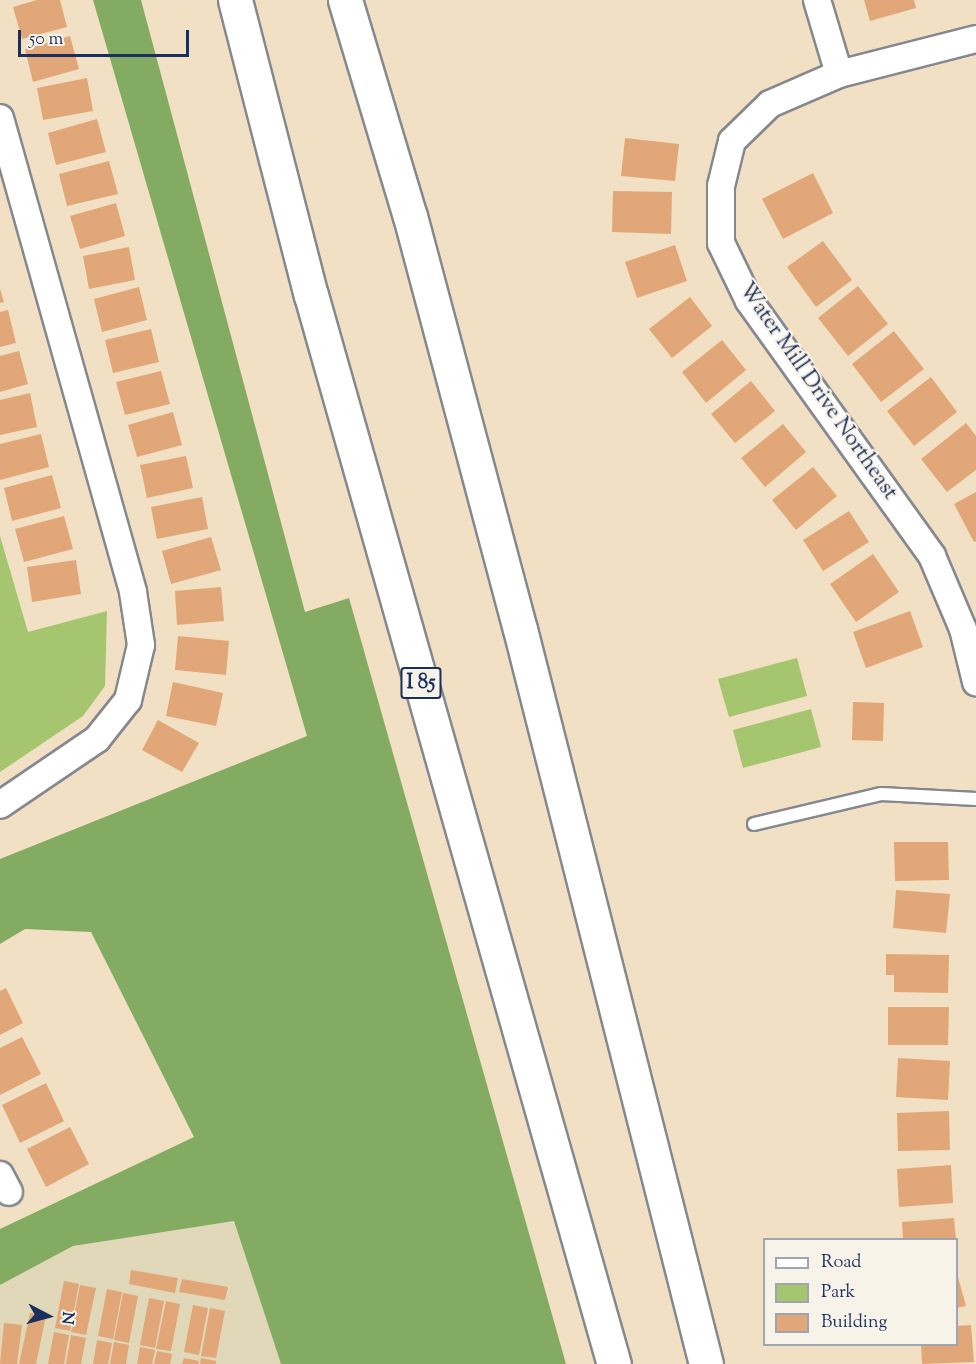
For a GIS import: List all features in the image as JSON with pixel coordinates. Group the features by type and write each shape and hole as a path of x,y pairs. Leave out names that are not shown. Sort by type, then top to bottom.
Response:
{"highway":[{"name":"I 85","path":"235,0 311,295 614,1364"},
{"path":"345,0 410,216 517,618 706,1364"}],"street":[{"path":"817,0 838,74"},
{"name":"Water Mill Drive Northeast","path":"976,39 838,74 770,104 732,141 721,186 722,243 749,301 932,556 963,629 976,682"},
{"path":"0,118 133,592 141,645 128,700 98,740 0,805"}],"lane":[{"path":"754,824 881,794 976,799"}],"shaded area":[{"path":"234,1221 281,1364 0,1364 0,1285 73,1246"}],"green space":[{"path":"93,0 141,0 305,612 349,598 566,1364 281,1364 234,1221 73,1246 0,1285 0,1229 194,1137 91,932 25,929 0,944 0,859 307,736"},
{"path":"0,536 28,632 107,611 105,686 83,716 0,772"},
{"path":"797,658 807,696 729,717 718,679"},
{"path":"811,709 821,747 743,768 733,730"}],"building":[{"path":"37,0 60,0 67,27 22,39 13,7"},
{"path":"864,0 914,0 916,8 870,21"},
{"path":"70,36 79,69 33,82 25,49"},
{"path":"87,78 93,111 43,120 37,88"},
{"path":"97,119 106,152 56,165 48,133"},
{"path":"625,138 679,144 675,181 621,176"},
{"path":"109,161 118,194 67,206 59,174"},
{"path":"813,173 833,213 783,239 762,199"},
{"path":"613,191 672,192 671,234 612,232"},
{"path":"116,203 125,236 80,249 70,216"},
{"path":"823,241 852,280 816,307 787,267"},
{"path":"675,245 687,281 637,298 625,262"},
{"path":"129,247 135,280 89,289 83,256"},
{"path":"858,286 888,324 848,356 818,318"},
{"path":"139,287 147,320 102,332 94,299"},
{"path":"0,289 4,302 0,303"},
{"path":"690,297 712,326 672,358 649,329"},
{"path":"8,310 16,343 0,347 0,312"},
{"path":"151,329 159,362 113,373 105,340"},
{"path":"894,331 924,369 881,402 852,364"},
{"path":"722,340 746,370 706,403 682,372"},
{"path":"19,351 28,384 0,392 0,356"},
{"path":"161,371 170,404 125,415 116,382"},
{"path":"931,377 957,412 914,446 887,411"},
{"path":"751,381 775,411 735,443 711,414"},
{"path":"30,393 37,427 0,435 0,400"},
{"path":"173,412 182,445 137,457 128,425"},
{"path":"966,423 976,436 976,470 947,492 921,459"},
{"path":"783,424 806,452 765,487 741,458"},
{"path":"41,434 49,467 0,480 0,444"},
{"path":"186,456 193,488 147,498 140,465"},
{"path":"813,467 837,496 796,530 772,500"},
{"path":"52,475 61,508 12,521 4,488"},
{"path":"976,492 976,541 974,542 954,504"},
{"path":"202,497 208,529 157,539 151,507"},
{"path":"849,511 869,542 823,571 803,540"},
{"path":"64,516 73,549 24,562 15,529"},
{"path":"211,537 221,570 171,584 162,551"},
{"path":"873,554 899,592 856,622 830,584"},
{"path":"76,560 81,594 32,602 27,567"},
{"path":"221,587 224,621 177,625 175,591"},
{"path":"910,611 923,647 866,668 853,632"},
{"path":"178,636 229,641 226,675 175,670"},
{"path":"173,682 223,693 216,726 166,716"},
{"path":"853,702 884,703 883,741 852,740"},
{"path":"158,720 199,743 182,772 142,750"},
{"path":"894,842 948,842 949,880 895,881"},
{"path":"896,890 950,894 946,933 893,928"},
{"path":"886,954 949,955 948,993 894,992 894,975 886,975"},
{"path":"6,988 23,1023 0,1035 0,991"},
{"path":"888,1007 949,1007 948,1045 888,1045"},
{"path":"22,1037 41,1074 0,1095 0,1048"},
{"path":"898,1058 950,1061 948,1100 896,1097"},
{"path":"46,1083 64,1121 20,1143 2,1105"},
{"path":"949,1111 950,1150 898,1151 897,1113"},
{"path":"70,1127 89,1164 46,1187 27,1149"},
{"path":"951,1165 953,1203 899,1207 897,1169"},
{"path":"954,1218 956,1238 903,1238 902,1222"},
{"path":"131,1270 178,1278 175,1293 129,1284"},
{"path":"958,1277 966,1306 958,1308"},
{"path":"182,1279 228,1287 225,1300 179,1292"},
{"path":"64,1281 79,1284 70,1331 55,1328"},
{"path":"80,1285 96,1288 86,1335 71,1332"},
{"path":"107,1289 122,1292 113,1339 98,1336"},
{"path":"123,1293 138,1296 129,1343 114,1340"},
{"path":"149,1298 164,1301 155,1348 140,1345"},
{"path":"166,1301 180,1304 171,1351 156,1349"},
{"path":"193,1305 208,1308 199,1355 184,1352"},
{"path":"210,1308 225,1311 216,1358 201,1356"},
{"path":"30,1313 46,1316 36,1364 19,1364"},
{"path":"4,1323 22,1325 17,1364 0,1364"},
{"path":"971,1325 974,1362 922,1364 921,1346 958,1346 958,1326"},
{"path":"54,1332 69,1335 64,1364 48,1364"},
{"path":"71,1335 86,1338 81,1364 66,1364"},
{"path":"97,1340 112,1343 108,1364 93,1364"},
{"path":"114,1342 129,1345 126,1364 110,1364"},
{"path":"140,1347 155,1350 152,1364 137,1364"},
{"path":"157,1351 172,1354 170,1364 154,1364"},
{"path":"184,1358 199,1361 198,1364 182,1364"},
{"path":"201,1358 216,1361 216,1364 200,1364"}]}
